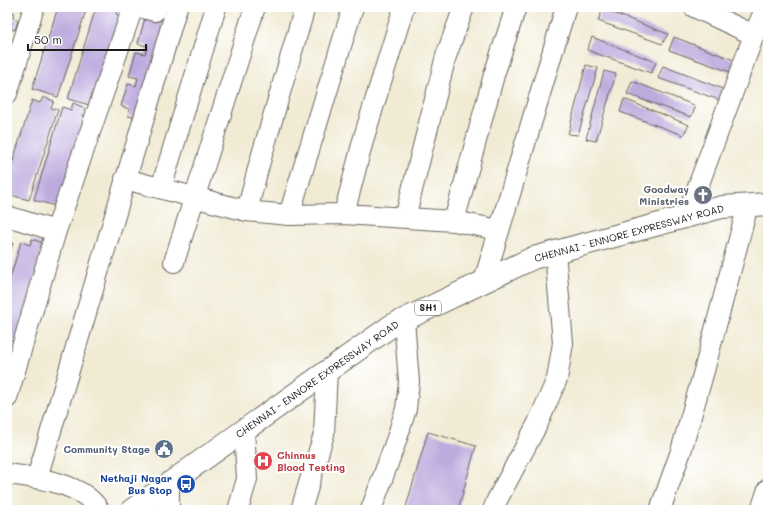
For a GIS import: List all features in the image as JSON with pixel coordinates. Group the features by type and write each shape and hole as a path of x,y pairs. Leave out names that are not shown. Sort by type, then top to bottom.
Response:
{"main road":[{"name":"CHENNAI - ENNORE EXPRESSWAY ROAD","path":"132,510 391,326 533,258 722,207 758,205"}],"street":[{"path":"7,94 12,56 34,7"},
{"path":"7,398 56,230 134,7"},
{"path":"36,478 177,7"},
{"path":"161,188 216,7"},
{"path":"174,262 255,7"},
{"path":"247,211 305,7"},
{"path":"289,215 353,7"},
{"path":"344,214 364,137 404,7"},
{"path":"405,218 446,56 464,7"},
{"path":"454,220 494,75 516,7"},
{"path":"484,281 566,7"},
{"path":"694,7 754,35"},
{"path":"687,216 754,35 766,7"},
{"path":"125,179 247,211 289,215 344,214 454,220 499,230"},
{"path":"660,510 681,452 704,371 758,205"},
{"path":"7,216 56,230"},
{"path":"493,510 538,423 557,379 563,343 555,252"},
{"path":"371,510 406,409 409,382 404,320"},
{"path":"301,510 324,434 327,371"},
{"path":"238,510 247,479 244,430"},
{"path":"7,474 36,478 66,485 89,497 99,510"},
{"path":"169,483 169,510"},
{"path":"760,510 768,489"}],"building":[{"path":"58,7 87,7 58,97 32,89"},
{"path":"96,7 105,9 106,7 118,7 116,14 122,16 93,106 68,99"},
{"path":"7,9 14,12 13,18 18,20 15,30 9,28 8,35"},
{"path":"603,9 668,34 662,44 598,21"},
{"path":"158,16 167,20 138,118 128,116 129,109 121,106 128,84 136,86 138,78 129,76 136,52 145,54 148,46 138,44 145,18 156,22"},
{"path":"592,37 656,62 651,73 587,50"},
{"path":"674,37 739,62 733,73 669,50"},
{"path":"586,65 598,68 578,135 568,134"},
{"path":"663,66 728,91 722,101 658,78"},
{"path":"604,71 616,74 596,141 586,139"},
{"path":"632,81 696,106 691,117 627,94"},
{"path":"43,97 54,101 51,108 58,110 29,200 7,194 7,180 32,100 40,103"},
{"path":"624,99 689,125 683,135 620,112"},
{"path":"73,103 85,108 82,115 88,117 60,207 34,200 62,107 71,110"},
{"path":"32,239 43,243 18,342 7,339 7,288 21,242 30,245"},
{"path":"7,242 13,243 7,260"},
{"path":"428,432 476,446 458,510 405,510"}],"place":[{"name":"Goodway Ministries","path":"703,195"},
{"name":"Community Stage","path":"164,449"},
{"name":"Chinnus Blood Testing","path":"263,461"},
{"name":"Nethaji Nagar Bus Stop","path":"186,484"}]}
